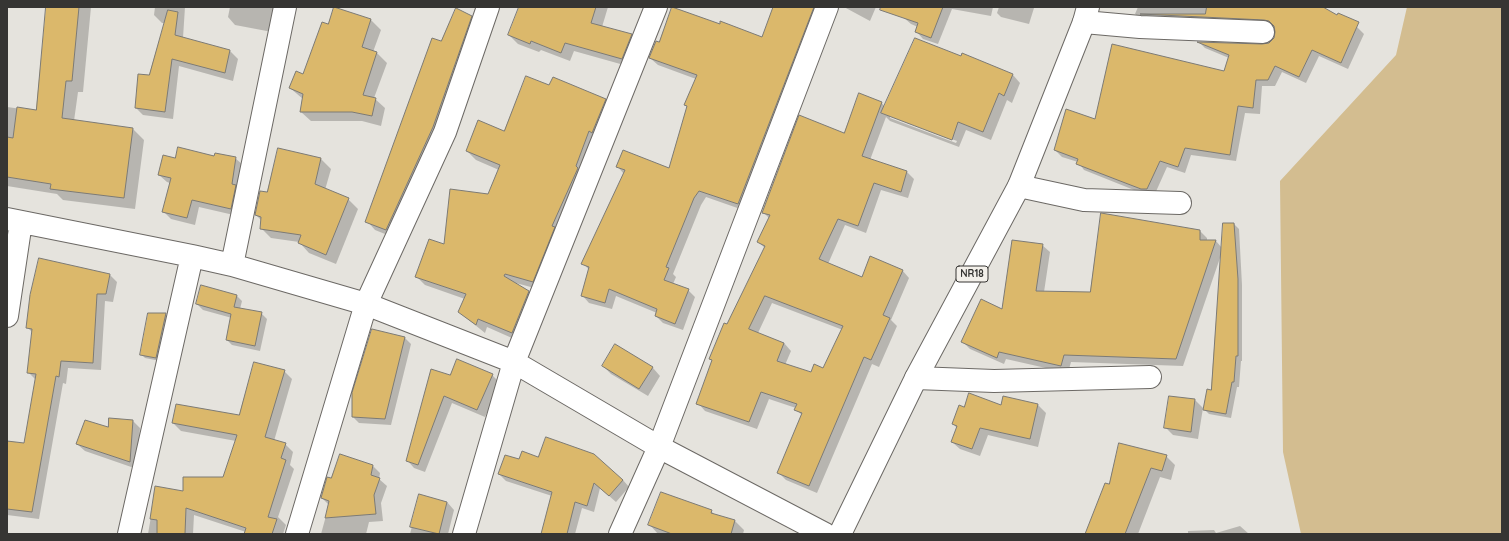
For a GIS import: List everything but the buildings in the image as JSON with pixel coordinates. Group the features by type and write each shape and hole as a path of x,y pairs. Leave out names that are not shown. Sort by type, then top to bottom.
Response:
{"street":[{"path":"232,265 285,7"},
{"path":"297,534 366,304 445,132 488,7"},
{"path":"464,534 514,362 656,7"},
{"path":"620,534 659,447 827,7"},
{"path":"1086,15 1140,27 1263,32"},
{"name":"NR18","path":"840,534 916,378 1019,186 1086,15"},
{"path":"1019,186 1084,200 1180,203"},
{"path":"7,316 14,220 232,265 366,304 514,362 659,447 825,534"},
{"path":"129,534 192,256"},
{"path":"916,378 994,380 1150,377"}],"shaded area":[{"path":"1407,7 1502,7 1502,534 1301,534 1283,452 1280,181 1396,55"}]}
